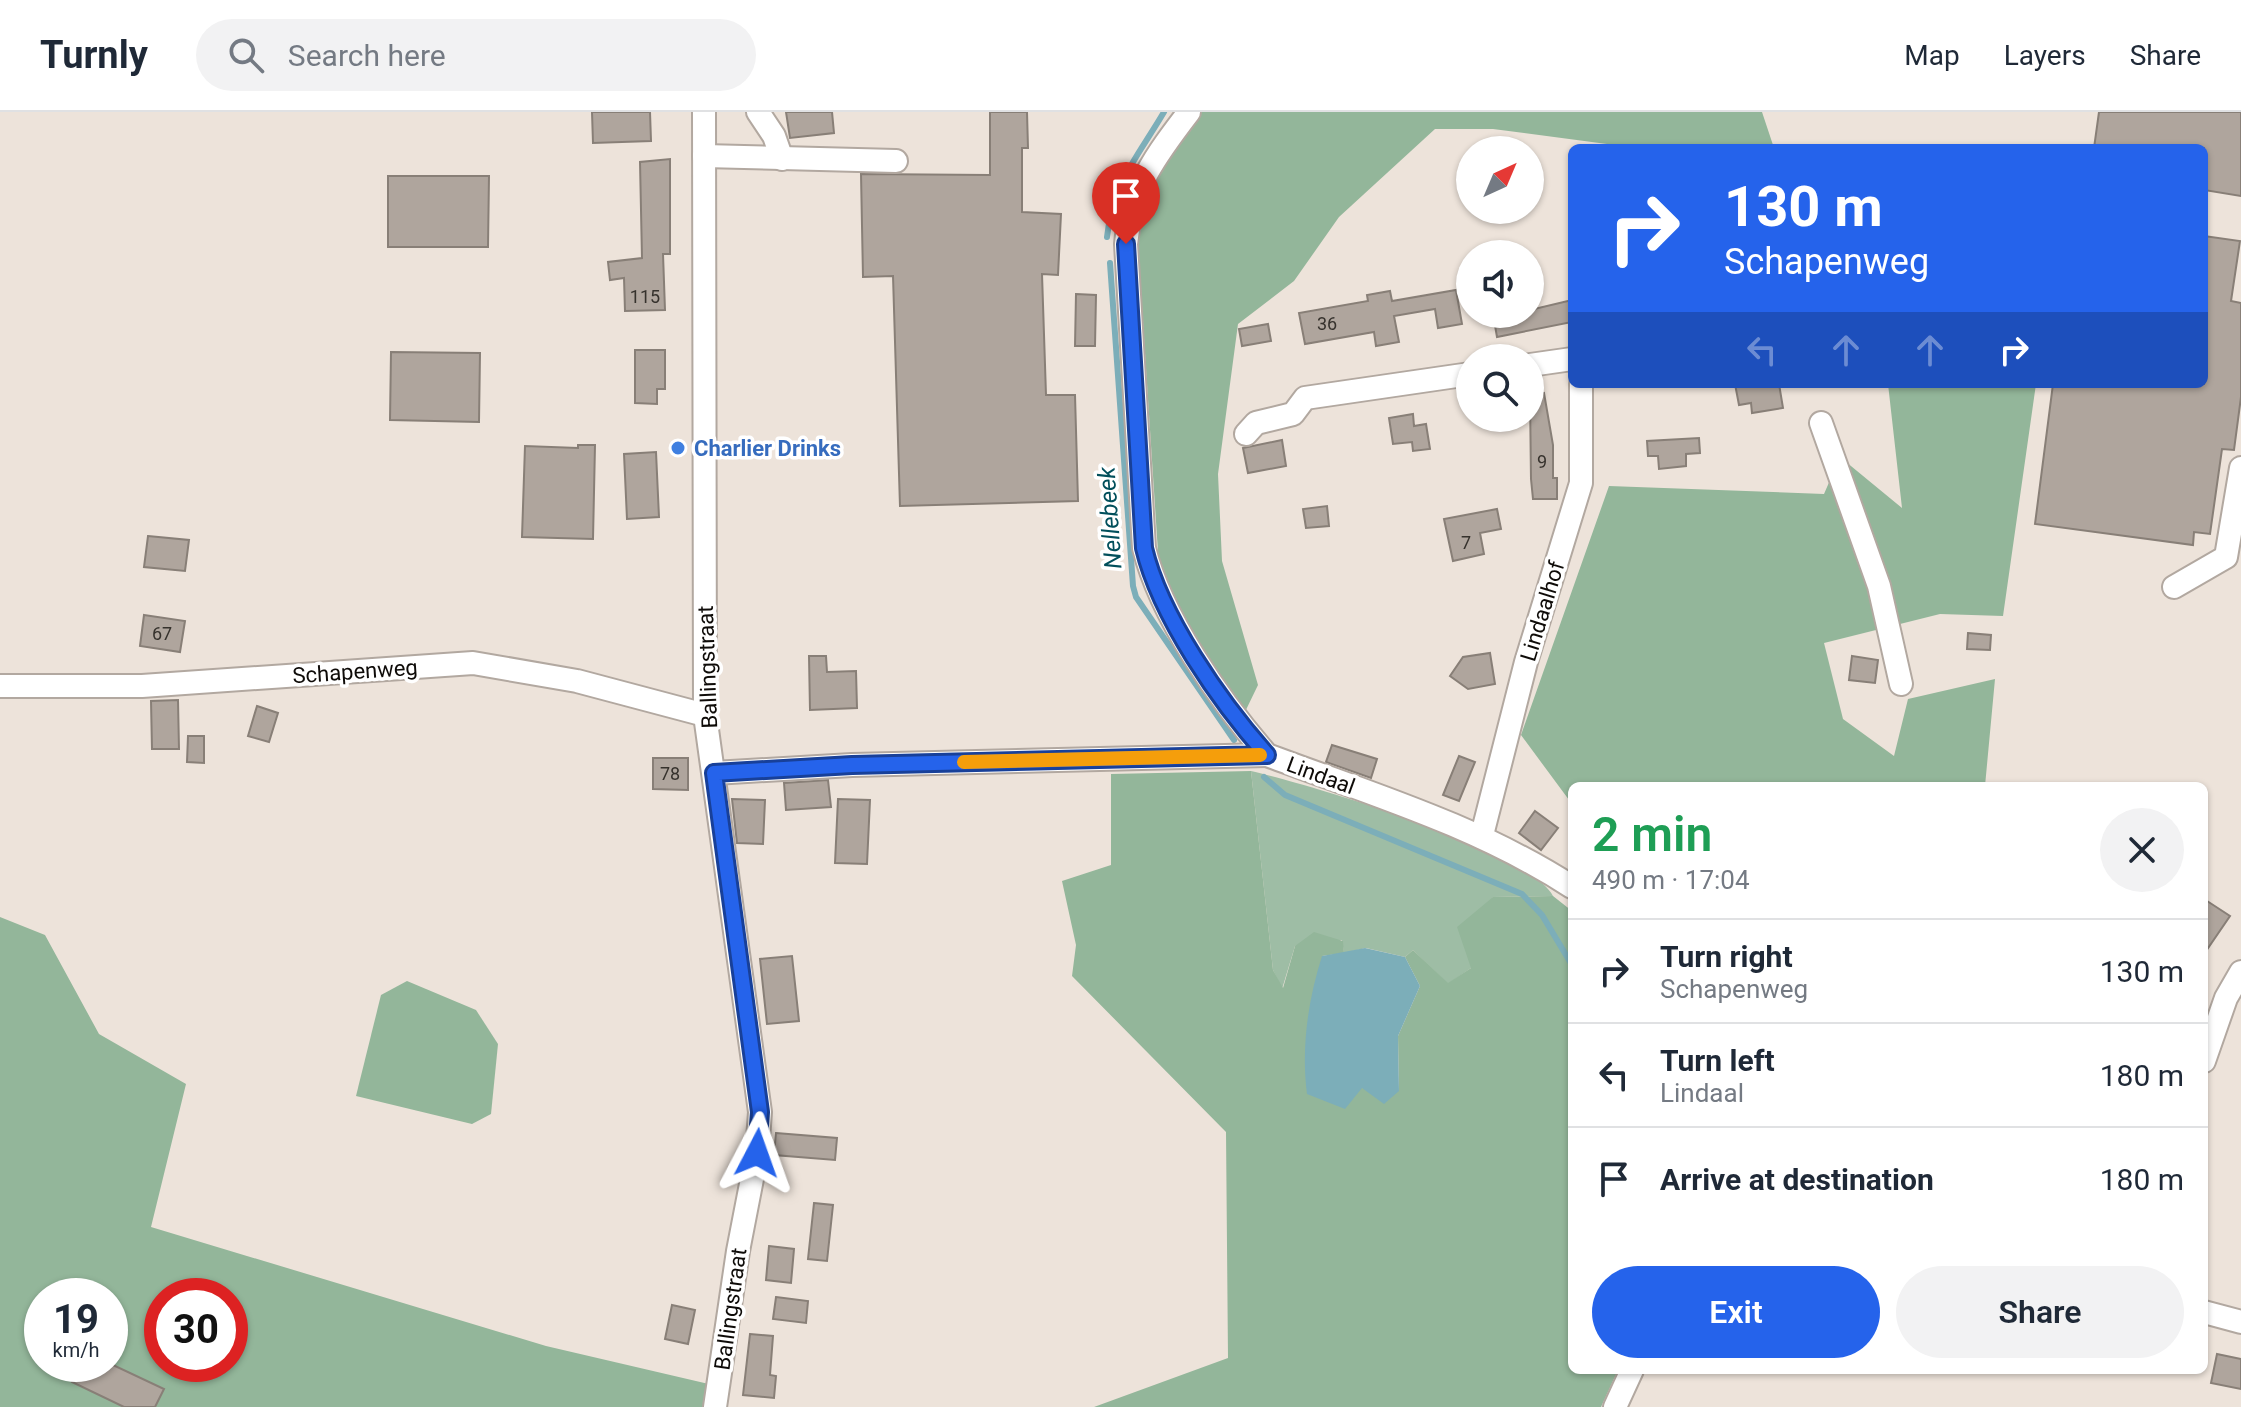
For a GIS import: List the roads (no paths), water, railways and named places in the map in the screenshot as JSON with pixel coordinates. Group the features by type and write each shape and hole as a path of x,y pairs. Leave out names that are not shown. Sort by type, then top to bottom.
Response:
{"street":[{"name":"Ballingstraat","path":"704,112 705,715 760,1112 757,1153 738,1251 715,1407"},
{"path":"758,112 774,136 782,159"},
{"name":"Lindaal","path":"1189,112 1138,185 1129,214 1126,244 1144,548 1152,582 1168,614 1245,730 1267,755 1482,835 1525,856 1568,884"},
{"path":"704,156 896,161"},
{"path":"1544,363 1568,360"},
{"path":"1246,434 1256,423 1293,414 1305,398 1456,376"},
{"name":"Lindaalhof","path":"1482,835 1526,662 1581,483 1581,388"},
{"path":"1821,423 1879,586 1901,684"},
{"path":"2174,587 2226,557 2241,468"},
{"name":"Schapenweg","path":"0,686 142,686 473,663 577,681 705,715"},
{"path":"714,773 852,765 1267,755"},
{"path":"2208,1050 2226,998 2241,972"},
{"path":"2208,1313 2241,1322"},
{"path":"1615,1407 1630,1374"}],"water":[{"path":"1365,948 1405,957 1420,986 1398,1036 1399,1091 1384,1104 1362,1088 1345,1109 1307,1094 1307,1024 1322,956"}],"waterway":[{"name":"Nellebeek","path":"1107,237 1121,185 1164,112"},
{"name":"Nellebeek","path":"1110,263 1133,586 1136,597 1234,740"},
{"name":"Nellebeek","path":"1264,777 1285,795 1522,894 1542,915 1568,958"}],"place":[{"name":"Charlier Drinks","path":"678,448"}]}
